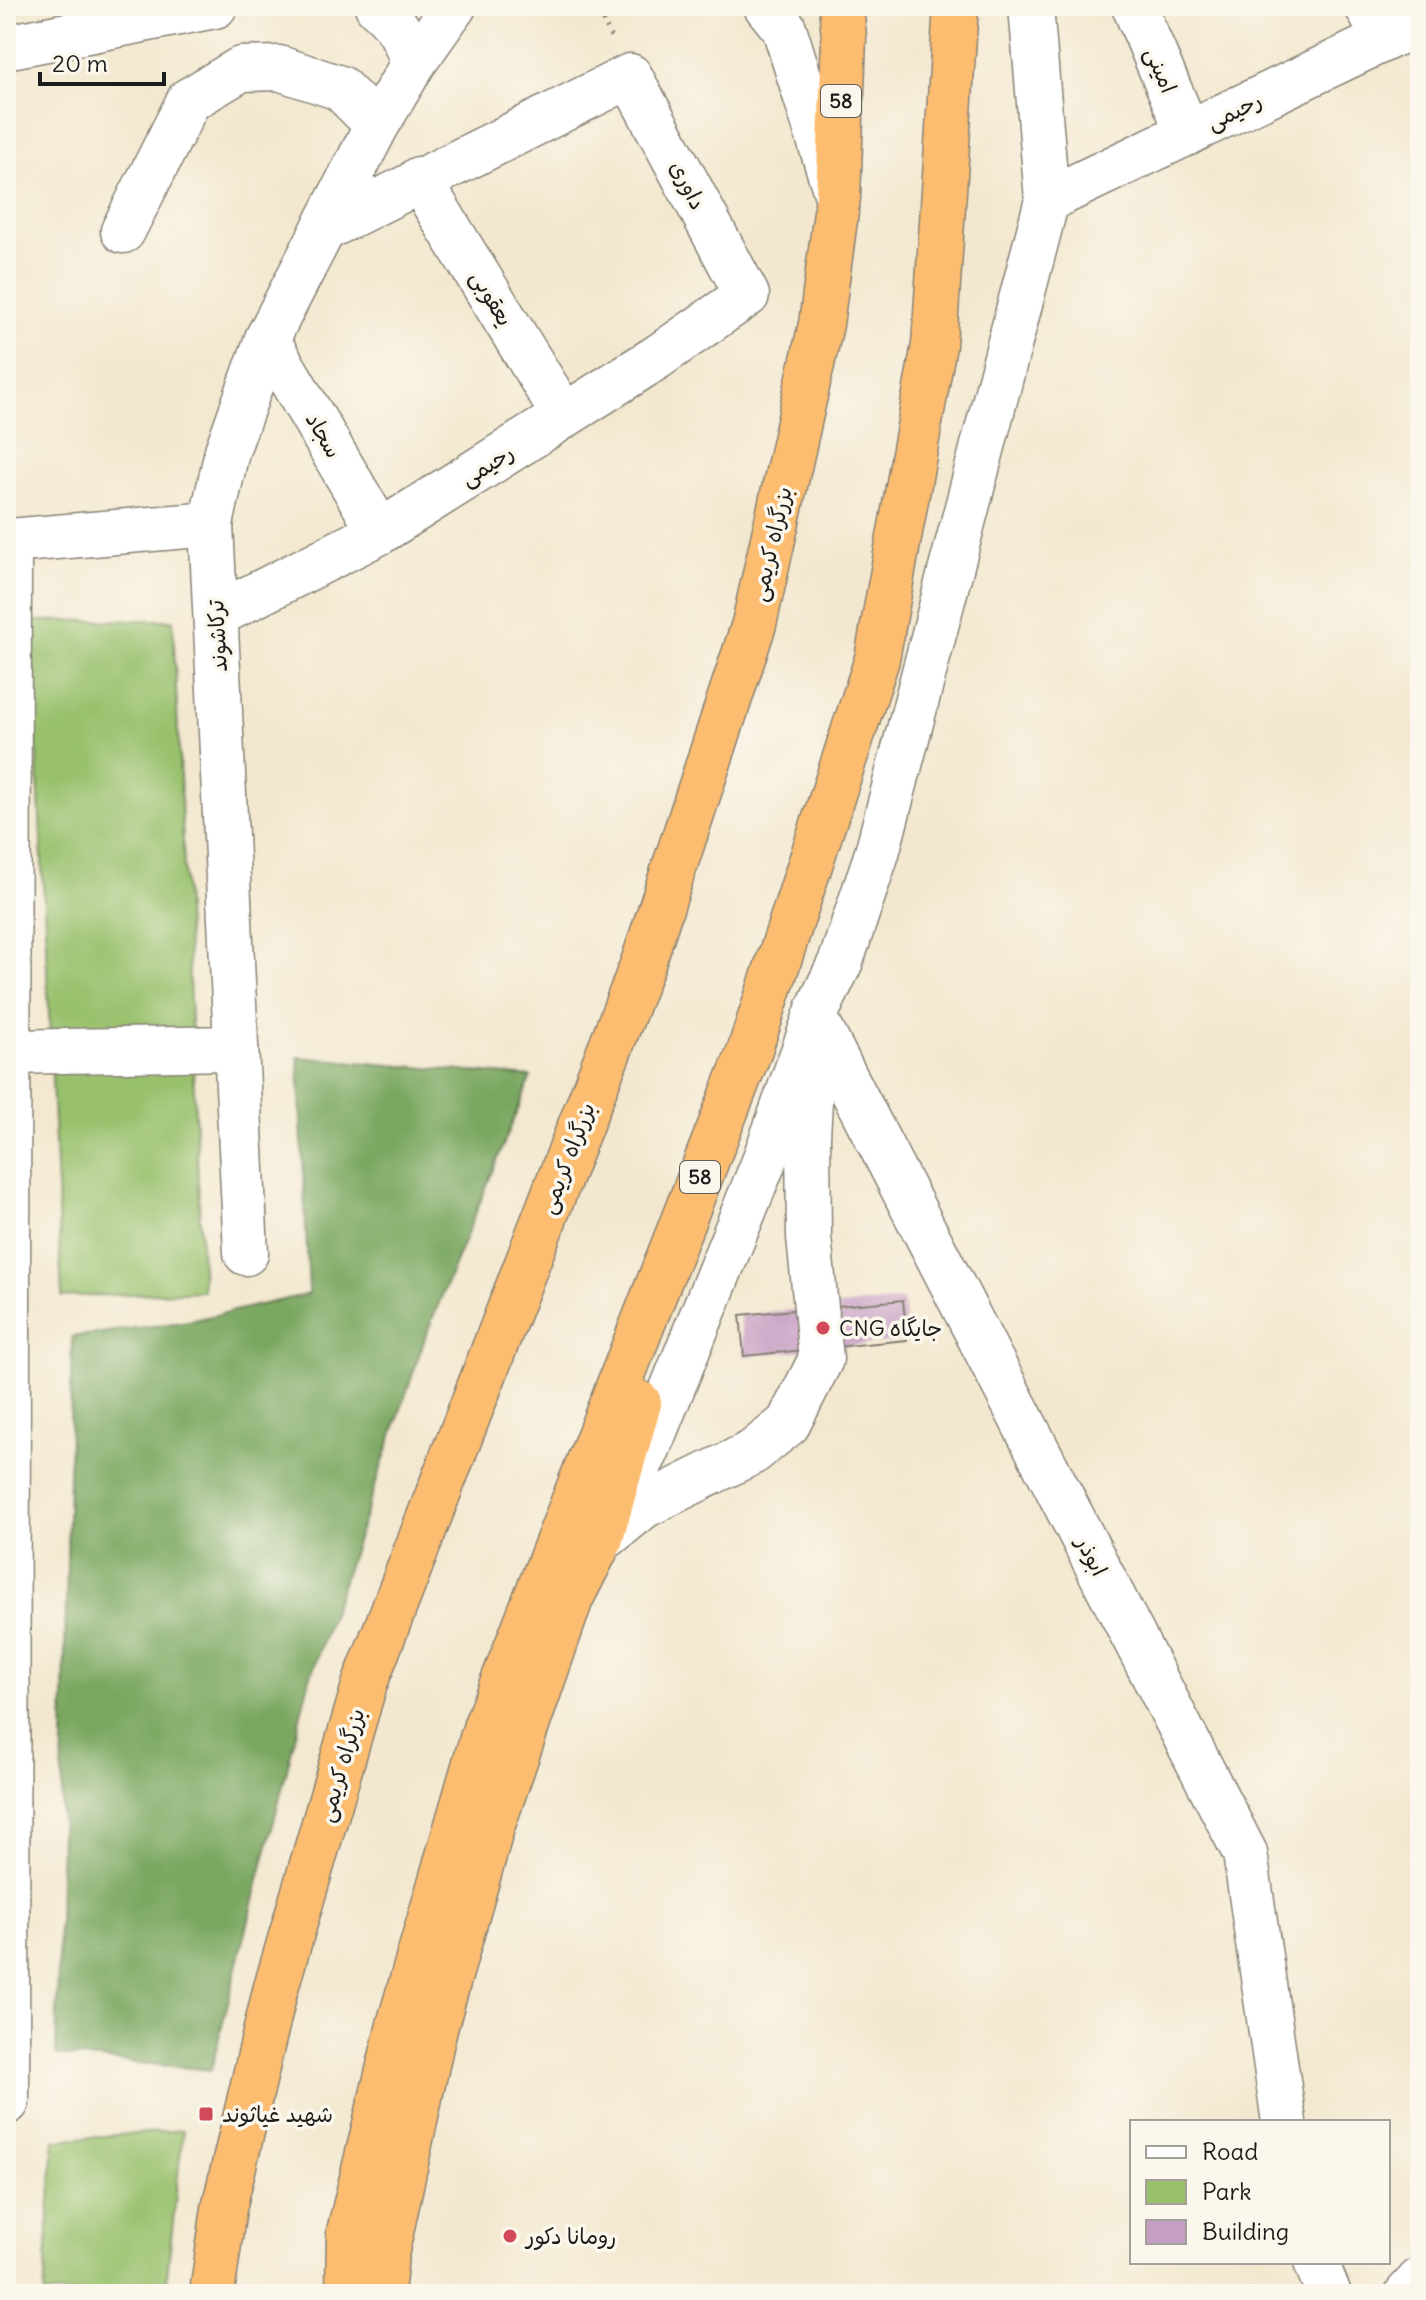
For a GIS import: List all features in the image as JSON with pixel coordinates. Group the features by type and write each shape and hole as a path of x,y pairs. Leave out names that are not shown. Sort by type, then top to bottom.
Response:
{"highway":[{"name":"بزرگراه کریمی","path":"212,2294 224,2208 275,1991 365,1683 643,963 754,624 821,324 838,197 844,37 841,6"},
{"name":"58","path":"348,2294 349,2232 399,2025 486,1725 753,1039 877,659 934,345 956,6"},
{"path":"382,2294 386,2255 434,2032 492,1827 571,1598 600,1541 711,1150"}],"street":[{"path":"6,47 215,6"},
{"path":"377,6 393,19 407,43 413,64"},
{"name":"ترکاشوند","path":"246,1253 211,524 227,451 267,339 377,125 413,64 454,6"},
{"path":"766,6 784,28 838,197"},
{"path":"600,1541 647,1451 763,1164 815,1018 841,961 877,853 1047,200 1031,6"},
{"name":"امینی","path":"1134,6 1188,133"},
{"name":"رحیمی","path":"1047,200 1188,133 1390,22"},
{"path":"123,231 189,100 241,69 279,68 340,88 377,125"},
{"name":"داوری","path":"419,179 630,76 747,295"},
{"path":"324,229 419,179"},
{"name":"یعقوبی","path":"419,179 564,416"},
{"name":"رحیمی","path":"216,615 380,532 656,358 747,295"},
{"name":"سجاد","path":"267,339 380,532"},
{"path":"7,2102 9,541 211,524"},
{"path":"600,1541 644,1506 753,1452 788,1424 821,1359 809,1237 808,1136 815,1018"},
{"name":"ابوذر","path":"815,1018 1245,1853 1284,2120"},
{"path":"7,1052 236,1048"},
{"path":"1317,2264 1329,2294"},
{"path":"1407,2294 1420,2280"}],"green space":[{"path":"173,620 203,1291 62,1297 31,621"},
{"path":"298,1057 531,1077 427,1332 310,1678 211,2070 56,2055 72,1337 189,1321 309,1294"},
{"path":"183,2130 165,2294 44,2294 54,2140"}],"building":[{"name":"CNG جایگاه","path":"903,1300 907,1340 744,1356 740,1315"}],"place":[{"name":"CNG جایگاه","path":"823,1328"},
{"name":"شهید غیاثوند","path":"206,2114"},
{"name":"رومانا دکور","path":"510,2236"}]}
